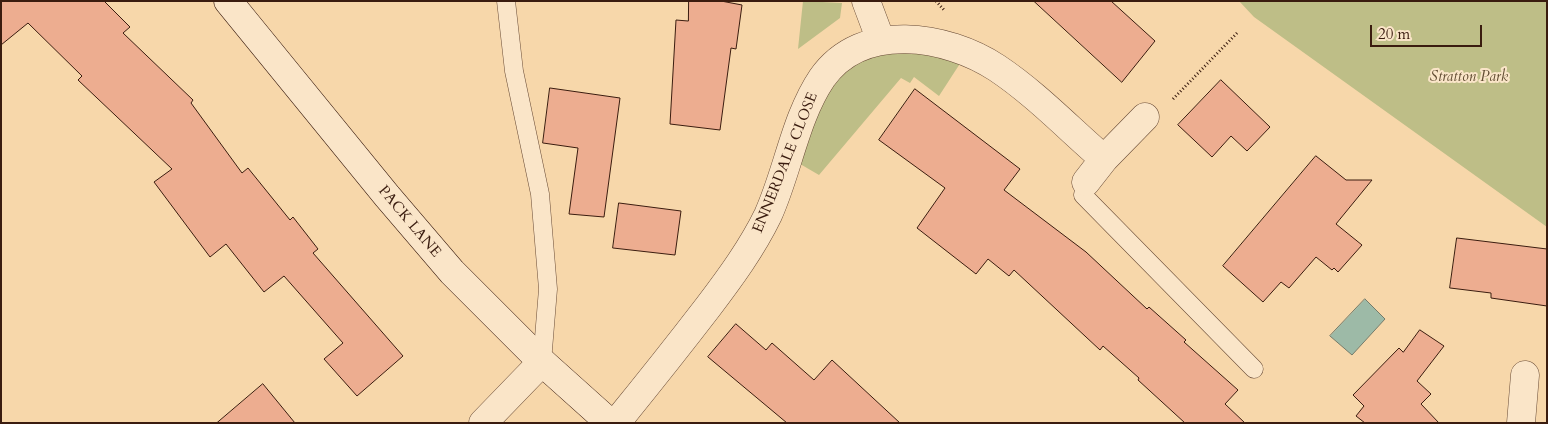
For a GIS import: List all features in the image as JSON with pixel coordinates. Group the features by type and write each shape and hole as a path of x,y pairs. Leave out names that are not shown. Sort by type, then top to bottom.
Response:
{"street":[{"name":"PACK LANE","path":"228,1 381,189 452,272 542,362 610,423"},
{"path":"866,1 881,41"},
{"name":"ENNERDALE CLOSE","path":"616,423 673,353 751,246 768,215 801,123 822,78 848,55 863,46 881,41 901,39 932,42 966,53 996,67 1020,85 1104,159"},
{"path":"1086,182 1104,159 1145,117"},
{"path":"484,423 542,362"},
{"path":"1521,423 1525,375"}],"lane":[{"path":"506,1 514,71 540,194 548,289 542,362"},
{"path":"1086,182 1083,195 1254,369"}],"path":[{"path":"1145,117 1164,109 1237,33"}],"green space":[{"path":"803,1 842,3 840,18 798,49"},
{"name":"Stratton Park","path":"1239,1 1547,1 1547,227 1254,17"},
{"path":"901,47 961,62 939,96 914,77 910,83 901,78 819,175 795,161 825,85 844,66"}],"shaded area":[{"path":"1365,299 1385,319 1352,355 1330,336"}],"building":[{"path":"1,1 104,1 130,27 123,33 193,100 191,103 242,173 248,168 290,220 293,217 318,249 313,253 403,356 357,396 324,359 343,343 284,276 264,292 226,244 210,257 154,182 172,169 78,80 82,76 28,23 1,45"},
{"path":"689,1 721,1 742,5 736,49 731,48 720,130 670,124 676,20 688,21"},
{"path":"1034,1 1111,1 1155,41 1122,82"},
{"path":"1221,80 1270,127 1247,151 1231,136 1212,157 1178,125"},
{"path":"550,88 620,98 604,217 569,214 578,148 543,143"},
{"path":"915,89 1020,169 1004,190 1086,252 1147,309 1149,307 1186,340 1184,342 1238,390 1225,404 1245,423 1185,423 1138,380 1139,378 1103,346 1100,350 1014,270 1009,276 988,259 976,274 917,228 945,188 879,140"},
{"path":"1316,156 1346,180 1372,180 1336,224 1362,245 1338,272 1334,268 1332,270 1316,257 1289,288 1281,282 1263,302 1223,266"},
{"path":"619,203 681,211 675,255 613,248"},
{"path":"1457,238 1547,249 1547,306 1491,298 1491,293 1450,288"},
{"path":"736,324 766,350 772,343 814,380 832,360 900,423 787,423 708,357"},
{"path":"1420,330 1444,346 1417,381 1431,394 1421,404 1439,423 1365,423 1356,416 1364,406 1353,395 1399,348 1403,352"},
{"path":"263,384 295,423 217,423"}]}
